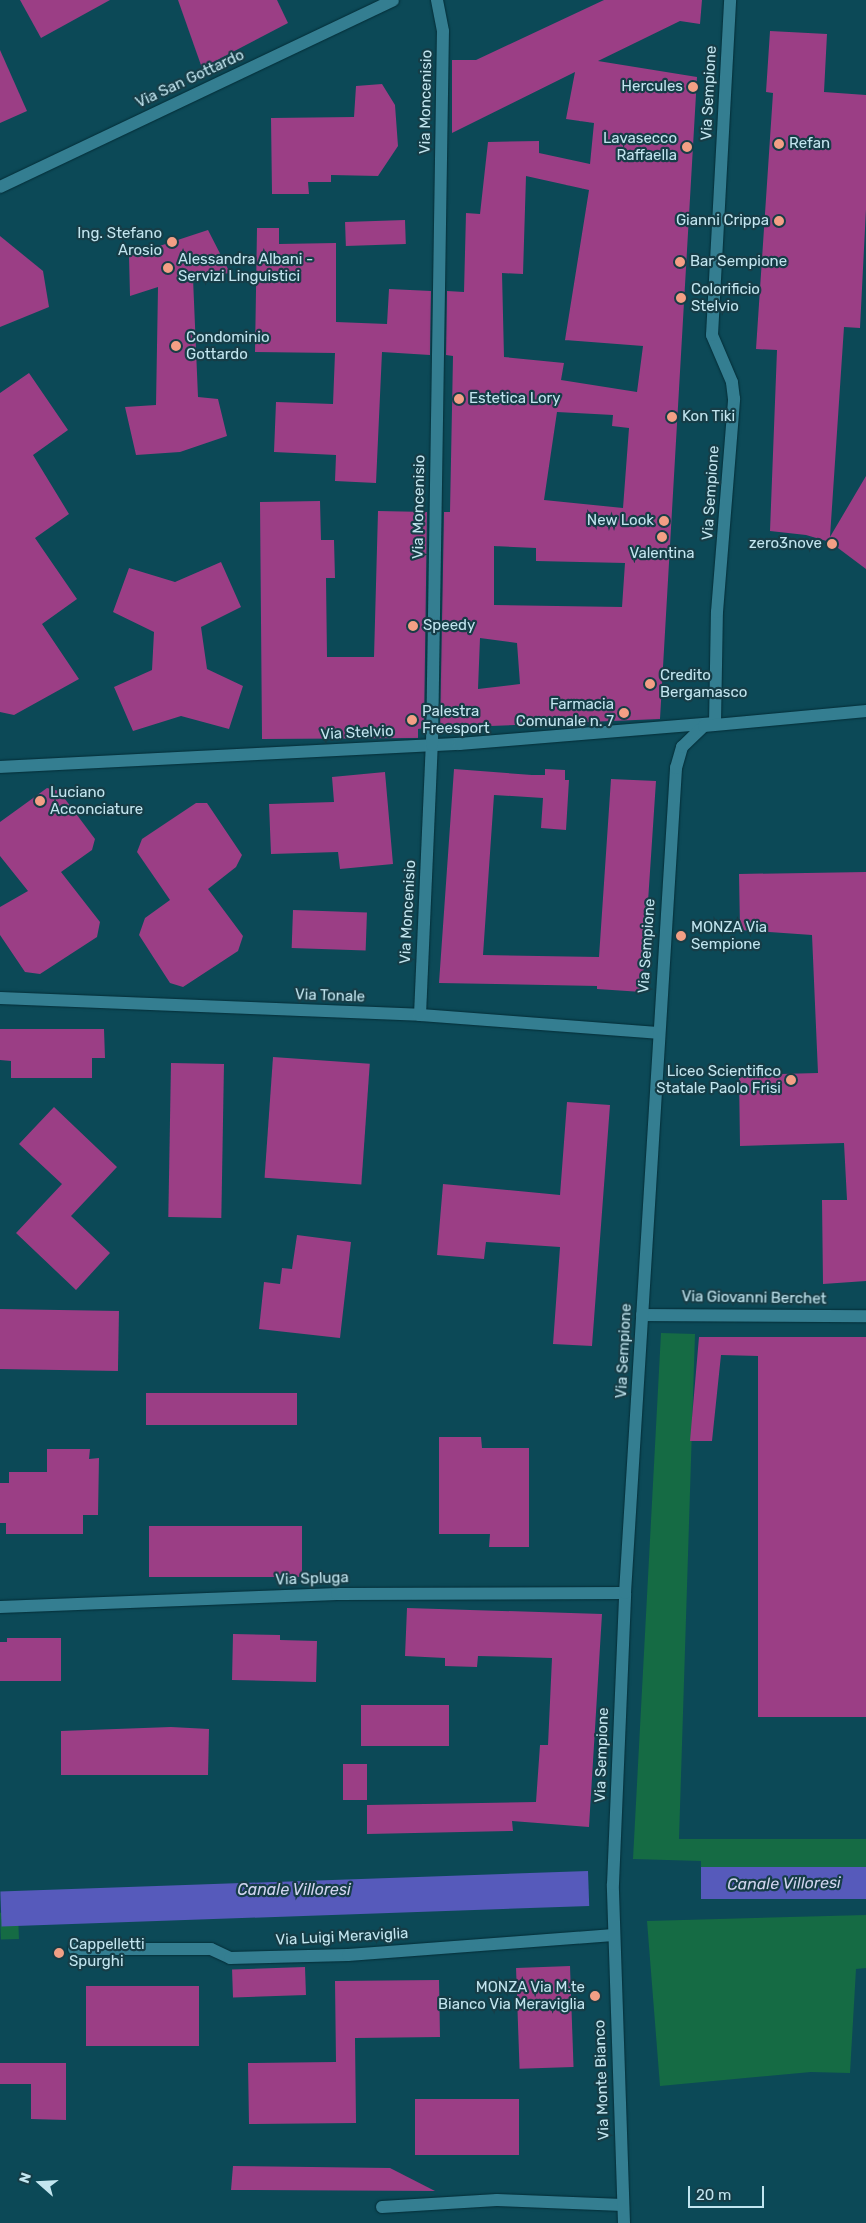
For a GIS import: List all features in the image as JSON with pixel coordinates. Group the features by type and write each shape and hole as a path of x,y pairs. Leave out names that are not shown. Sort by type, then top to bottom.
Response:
{"street":[{"name":"Via San Gottardo","path":"0,187 393,0"},
{"name":"Via Moncenisio","path":"420,1016 432,745 443,31 437,0"},
{"name":"Via Sempione","path":"613,1935 625,1593 658,1033 676,768 687,739 704,726 716,724 717,612 734,399 732,382 712,335 730,0"},
{"name":"Via Stelvio","path":"0,767 432,745 866,711"},
{"name":"Via Tonale","path":"0,998 420,1016 658,1033"},
{"name":"Via Giovanni Berchet","path":"642,1315 866,1316"},
{"name":"Via Spluga","path":"0,1607 337,1594 625,1593"},
{"name":"Via Luigi Meraviglia","path":"74,1949 211,1949 230,1958 348,1955 613,1935"},
{"name":"Via Monte Bianco","path":"613,1935 624,2223"},
{"path":"382,2208 497,2200 623,2205"}],"green space":[{"path":"661,1333 695,1334 679,1839 866,1839 866,1867 701,1870 701,1861 633,1859"},
{"path":"18,1912 19,1939 1,1940 0,1913"},
{"path":"866,1915 866,1968 856,1969 850,2073 811,2072 660,2086 647,1921"}],"water":[{"name":"Canale Villoresi","path":"701,1867 866,1867 866,1899 701,1899"},
{"name":"Canale Villoresi","path":"588,1871 589,1906 2,1926 0,1892"}],"building":[{"path":"20,0 110,0 41,38"},
{"path":"178,0 277,0 288,23 202,68"},
{"path":"604,0 702,0 700,24 680,21 598,61 697,77 660,719 440,728 444,512 450,512 453,356 446,355 447,291 464,292 466,213 480,214 488,142 539,141 539,153 590,164 594,123 566,119 575,72 452,133 452,60 476,60","holes":["526,176 589,190 565,340 643,346 637,392 561,380 564,363 504,357 502,273 523,274","557,412 613,415 612,426 629,428 623,508 544,500","494,546 536,548 536,561 625,563 622,607 494,605","480,638 517,643 520,684 478,689"]},
{"path":"770,31 827,34 824,92 866,95 866,209 860,328 844,327 830,537 866,476 866,569 830,542 806,535 770,531 777,350 756,349 773,93 766,92"},
{"path":"0,50 27,111 0,123"},
{"path":"382,84 395,105 398,146 378,176 331,175 331,182 308,182 309,194 272,194 271,118 354,117 356,86"},
{"path":"405,220 406,244 346,246 345,222"},
{"path":"257,228 279,228 279,244 336,243 336,322 387,324 389,289 431,291 430,355 382,352 376,483 335,481 336,455 274,452 276,402 333,404 335,353 255,352"},
{"name":"Condominio Gottardo","path":"208,230 230,273 193,278 198,397 218,399 227,436 180,452 136,455 125,407 156,405 158,287 130,296 129,256"},
{"path":"0,236 43,271 49,307 0,327"},
{"path":"29,373 68,430 33,455 69,514 35,538 77,599 42,624 79,679 14,715 0,712 0,393"},
{"path":"320,501 321,540 334,540 335,578 326,578 327,657 374,657 378,511 427,512 424,728 418,729 418,738 262,739 260,502"},
{"path":"221,562 241,607 201,627 207,669 243,686 229,729 181,716 133,731 114,687 152,670 154,632 113,612 129,568 175,582"},
{"path":"454,769 532,775 545,775 545,769 565,770 565,780 569,780 566,830 541,828 543,798 494,795 483,955 599,957 611,779 656,781 642,992 597,989 597,986 439,983"},
{"path":"385,772 393,864 340,869 338,852 271,854 269,804 334,802 332,777"},
{"path":"47,788 59,791 95,839 92,850 61,872 100,922 97,937 40,974 25,972 0,935 0,907 28,891 0,856 0,822"},
{"path":"196,803 207,803 242,855 236,867 208,889 243,936 238,951 183,987 170,983 139,935 145,918 170,900 137,852 142,839"},
{"path":"866,872 866,1281 823,1284 822,1200 847,1200 844,1143 740,1146 739,1075 818,1073 812,935 740,930 739,874"},
{"path":"293,910 367,913 366,951 292,948"},
{"path":"0,1029 104,1029 105,1058 92,1058 92,1078 11,1078 11,1061 0,1060"},
{"path":"273,1057 370,1064 361,1184 265,1178"},
{"path":"171,1063 224,1064 221,1218 168,1217"},
{"path":"567,1102 610,1105 592,1346 553,1344 560,1247 486,1242 484,1259 437,1255 443,1184 560,1195"},
{"path":"54,1107 117,1167 71,1216 110,1253 76,1290 16,1233 62,1184 19,1144"},
{"path":"297,1235 351,1242 340,1338 259,1329 264,1282 280,1284 282,1268 292,1269"},
{"path":"0,1309 119,1311 118,1371 0,1369"},
{"path":"699,1337 866,1337 866,1717 758,1717 758,1356 721,1355 712,1441 690,1441"},
{"path":"146,1393 297,1393 297,1425 146,1425"},
{"path":"439,1437 481,1437 482,1448 529,1448 529,1547 489,1547 490,1534 439,1534"},
{"path":"47,1449 90,1449 89,1459 99,1458 98,1515 83,1515 83,1534 6,1534 6,1523 0,1523 0,1483 9,1483 9,1472 47,1472"},
{"path":"149,1526 302,1526 302,1577 149,1577"},
{"path":"407,1608 602,1614 589,1827 512,1821 513,1831 367,1834 367,1805 536,1802 540,1745 548,1745 552,1658 478,1656 477,1667 445,1666 445,1658 405,1656"},
{"path":"233,1634 280,1635 280,1640 317,1641 316,1682 232,1680"},
{"path":"7,1638 61,1638 61,1681 0,1681 0,1642 7,1642"},
{"path":"361,1705 449,1705 449,1746 361,1746"},
{"path":"171,1727 209,1729 208,1775 61,1775 61,1731"},
{"path":"343,1764 367,1764 367,1800 343,1800"},
{"path":"570,1966 574,2067 520,2069 516,1968"},
{"path":"305,1967 306,1995 233,1998 232,1970"},
{"path":"439,1980 440,2037 355,2038 356,2123 249,2124 248,2063 336,2062 335,1981"},
{"path":"86,1986 199,1986 199,2046 86,2046"},
{"path":"0,2063 66,2063 66,2120 31,2119 31,2084 0,2084"},
{"path":"415,2099 519,2099 519,2155 415,2155"},
{"path":"233,2166 390,2168 435,2191 231,2190"}],"place":[{"name":"Hercules","path":"693,87"},
{"name":"Refan","path":"779,144"},
{"name":"Lavasecco Raffaella","path":"687,147"},
{"name":"Gianni Crippa","path":"779,221"},
{"name":"Ing. Stefano Arosio","path":"172,242"},
{"name":"Bar Sempione","path":"680,262"},
{"name":"Alessandra Albani - Servizi Linguistici","path":"168,268"},
{"name":"Colorificio Stelvio","path":"681,298"},
{"name":"Condominio Gottardo","path":"176,346"},
{"name":"Estetica Lory","path":"459,399"},
{"name":"Kon Tiki","path":"672,417"},
{"name":"New Look","path":"664,521"},
{"name":"Valentina","path":"662,537"},
{"name":"zero3nove","path":"832,544"},
{"name":"Speedy","path":"413,626"},
{"name":"Credito Bergamasco","path":"650,684"},
{"name":"Farmacia Comunale n. 7","path":"624,713"},
{"name":"Palestra Freesport","path":"412,720"},
{"name":"Luciano Acconciature","path":"40,801"},
{"name":"MONZA Via Sempione","path":"681,936"},
{"name":"Liceo Scientifico Statale Paolo Frisi","path":"791,1080"},
{"name":"Cappelletti Spurghi","path":"59,1953"},
{"name":"MONZA Via M.te Bianco Via Meraviglia","path":"595,1996"}]}
